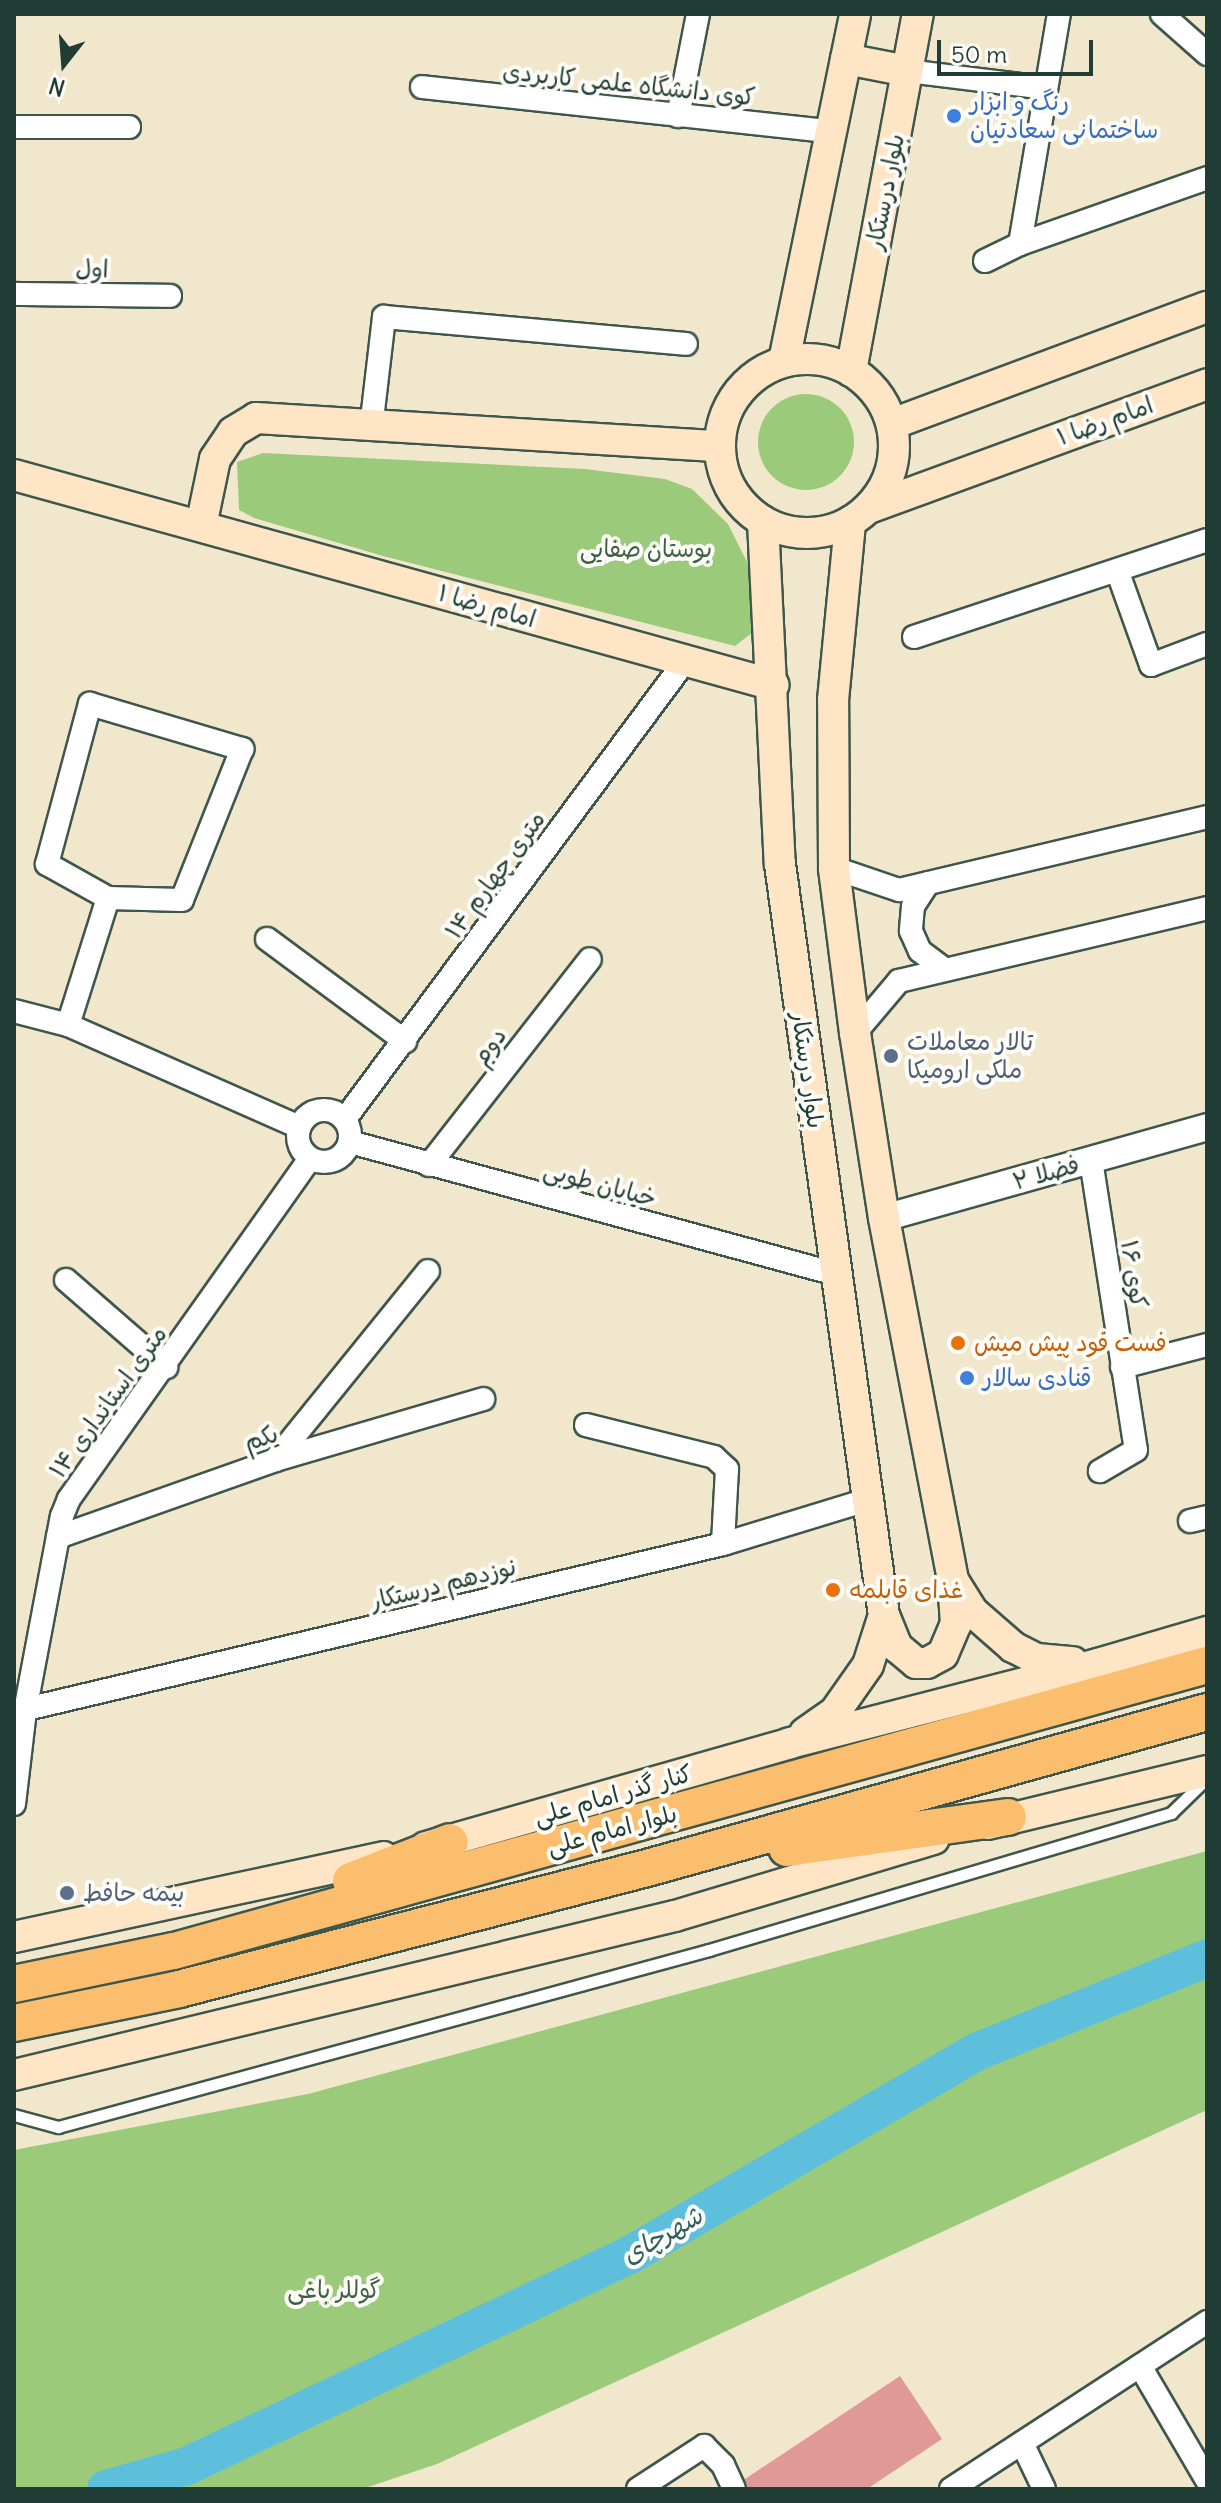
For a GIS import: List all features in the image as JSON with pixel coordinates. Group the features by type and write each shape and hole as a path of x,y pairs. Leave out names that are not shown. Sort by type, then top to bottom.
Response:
{"highway":[{"name":"بلوار امام علی","path":"14,1984 174,1951 1207,1665"},
{"name":"بلوار امام علی","path":"14,2023 179,1989 647,1868 1207,1712"},
{"path":"647,1868 1008,1817"},
{"path":"174,1951 450,1842"}],"main road":[{"path":"784,361 855,14"},
{"name":"بلوار درستکار","path":"851,371 918,14"},
{"path":"846,59 907,71"},
{"path":"892,424 1207,307"},
{"path":"807,359 830,362 851,371 869,385 883,403 892,424 891,469 883,490 860,515 829,531 807,533 763,522 745,508 731,490 719,446 722,423 731,402 763,370 784,361 807,359"},
{"name":"امام رضا ۱","path":"860,515 1207,384"},
{"path":"201,526 215,459 233,432 256,418 371,428 719,446"},
{"name":"امام رضا ۱","path":"14,475 774,685"},
{"path":"860,515 833,700 834,868 855,1033 884,1218 953,1580 956,1624 943,1654 927,1663 916,1663 897,1647 884,1615"},
{"name":"بلوار درستکار","path":"763,522 774,685 780,864 884,1615"},
{"path":"953,1580 973,1612 1013,1647 1037,1659 1098,1664"},
{"path":"790,1743 835,1712 868,1665 884,1615"},
{"name":"کنار گذر امام علی","path":"14,1937 450,1842 790,1743 1098,1664 1207,1632"},
{"path":"14,2075 675,1916 1008,1817 1207,1771"}],"street":[{"path":"678,116 698,14"},
{"path":"1020,244 1059,14"},
{"path":"1162,14 1207,54"},
{"path":"907,71 1046,88"},
{"name":"کوی دانشگاه علمی کاربردی","path":"422,87 830,131"},
{"path":"14,127 129,127"},
{"path":"985,261 1020,244 1207,178"},
{"name":"اول","path":"14,294 170,296"},
{"path":"371,428 384,317 686,344"},
{"path":"914,637 1207,540"},
{"path":"1117,570 1151,665 1207,644"},
{"name":"۱۴ متری چهارم","path":"345,1119 685,661"},
{"path":"90,704 242,749 182,900 108,898 47,864 90,704"},
{"path":"834,868 899,890 1207,817"},
{"path":"928,883 913,906 911,931 920,951 945,970"},
{"path":"68,1025 108,898"},
{"path":"855,1033 899,981 1207,908"},
{"path":"267,939 405,1041"},
{"name":"دوم","path":"429,1165 590,959"},
{"path":"14,1011 68,1025 299,1127"},
{"path":"320,1109 334,1111 345,1119 350,1142 345,1153 334,1161 322,1163 310,1159 297,1138 299,1127 307,1115 320,1109"},
{"name":"فضلا ۲","path":"884,1218 1207,1127"},
{"name":"خیابان طوبی","path":"350,1142 836,1274"},
{"name":"۱۴ متری استانداری","path":"14,1804 20,1712 69,1499 166,1367 310,1159"},
{"name":"کوی ۱۶","path":"1091,1160 1136,1450 1100,1471"},
{"path":"275,1460 428,1271"},
{"path":"66,1280 166,1367"},
{"path":"1122,1367 1207,1345"},
{"name":"یکم","path":"58,1537 275,1460 483,1399"},
{"path":"586,1425 714,1457 727,1469 723,1544"},
{"name":"نوزدهم درستکار","path":"20,1712 723,1544 870,1499"},
{"path":"951,2489 1207,2322"},
{"path":"1140,2366 1207,2480"},
{"path":"1022,2443 1044,2489"},
{"path":"638,2489 704,2446 723,2465 734,2489"}],"lane":[{"path":"14,2115 58,2127 709,1950 1171,1813 1207,1778"}],"green space":[{"path":"806,394 824,397 840,408 851,424 854,442 851,460 840,476 824,487 806,490 788,487 772,476 761,460 758,442 761,424 772,408 788,397"},
{"name":"بوستان صفایی","path":"263,453 585,469 665,479 692,489 728,524 756,580 763,617 753,632 735,646 383,556 254,518 239,510 237,462"},
{"name":"گوللر باغی","path":"1207,1851 1207,2110 437,2464 362,2489 14,2489 14,2150 308,2094"}],"building":[{"path":"900,2376 942,2439 867,2489 748,2489 745,2479"}],"waterway":[{"name":"شهرچای","path":"106,2489 187,2466 630,2255 976,2052 1207,1958"}],"place":[{"name":"رنگ و ابزار ساختمانی سعادتیان","path":"954,116"},
{"name":"تالار معاملات ملکی ارومیکا","path":"891,1056"},
{"name":"فست فود پیش میش","path":"958,1343"},
{"name":"قنادی سالار","path":"967,1378"},
{"name":"غذای قابلمه","path":"833,1590"},
{"name":"بیمه حافط","path":"67,1893"}]}
